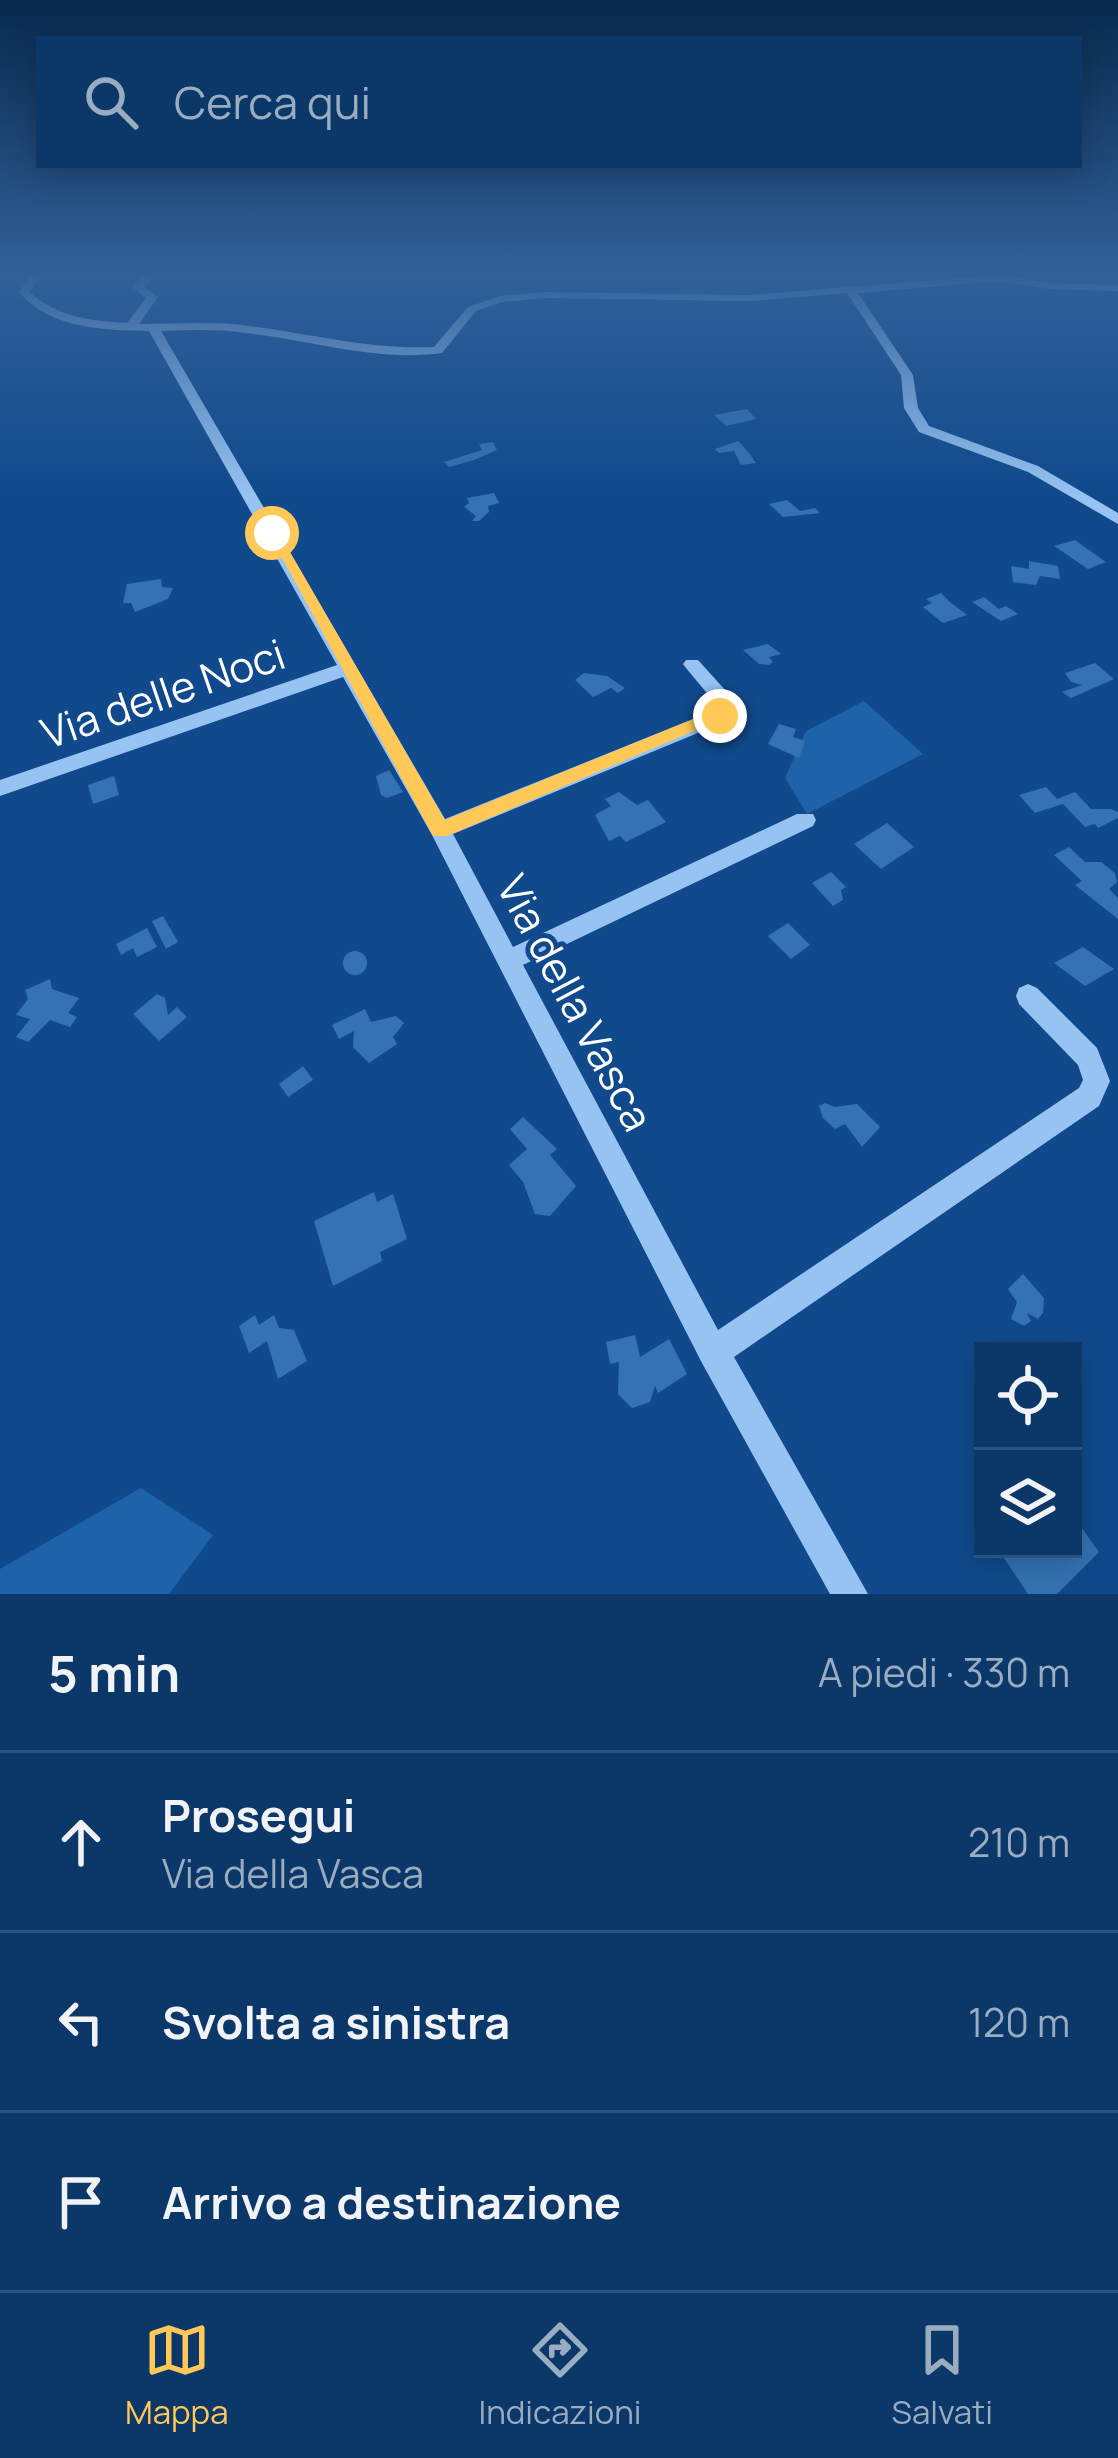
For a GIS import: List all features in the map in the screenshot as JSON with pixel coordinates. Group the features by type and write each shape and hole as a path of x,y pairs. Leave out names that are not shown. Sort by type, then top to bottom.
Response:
{"street":[{"name":"Via della Vasca","path":"155,348 349,668 440,830 713,1352 850,1594"},
{"path":"359,348 417,352 439,348"},
{"path":"889,348 907,375 911,408 924,429 1033,470 1118,519"},
{"path":"440,830 720,716 726,702 692,664"},
{"name":"Via delle Noci","path":"0,788 349,668"},
{"path":"508,961 805,820"},
{"path":"713,1352 1089,1097 1097,1082 1088,1057 1028,996"}],"shaded area":[{"path":"864,701 923,754 807,814 785,778 806,731"},
{"path":"141,1488 213,1535 169,1594 0,1594 0,1569"}],"building":[{"path":"747,409 756,419 726,426 714,415"},
{"path":"738,441 756,463 741,465 734,451 715,449"},
{"path":"493,442 497,450 474,460 449,467 444,462 482,450 479,444"},
{"path":"494,493 499,503 488,506 489,512 479,521 472,521 476,516 464,507 467,498"},
{"path":"787,500 800,511 815,508 820,513 783,517 769,504"},
{"path":"1075,540 1106,562 1088,569 1054,546"},
{"path":"1029,561 1058,566 1060,579 1040,576 1036,585 1013,582 1011,566 1029,569"},
{"path":"161,579 162,587 173,588 168,599 135,612 131,603 123,603 127,584"},
{"path":"941,593 967,615 943,623 923,607 932,603 926,599"},
{"path":"984,597 999,609 1006,606 1018,614 1001,621 972,602"},
{"path":"768,644 781,654 769,657 773,662 769,665 759,664 743,650"},
{"path":"1095,663 1114,679 1071,698 1062,692 1082,685 1071,682 1065,673"},
{"path":"584,673 607,676 625,688 618,693 611,688 593,697 575,680"},
{"path":"779,724 796,729 793,737 805,741 799,758 768,744"},
{"path":"389,770 403,792 387,798 381,795 376,776"},
{"path":"114,776 119,795 93,804 88,785"},
{"path":"1046,787 1057,799 1075,792 1091,809 1111,809 1118,812 1118,818 1098,828 1095,824 1085,827 1063,804 1035,813 1019,795"},
{"path":"619,792 637,805 648,800 666,822 626,842 620,836 609,841 595,815 611,806 605,799"},
{"path":"887,823 914,847 881,869 854,844"},
{"path":"1069,847 1085,862 1101,862 1115,873 1117,882 1109,889 1118,898 1118,919 1075,885 1082,881 1054,855"},
{"path":"831,872 846,887 841,890 843,900 833,906 812,883"},
{"path":"163,916 178,942 166,949 152,921"},
{"path":"788,923 810,945 791,959 768,936"},
{"path":"147,928 157,947 137,957 133,948 121,955 116,944"},
{"path":"1083,947 1114,969 1085,986 1054,963"},
{"path":"355,951 367,963 355,975 343,963"},
{"path":"50,979 52,989 79,998 68,1013 77,1017 70,1027 50,1020 28,1042 16,1037 30,1019 16,1015 28,999 25,990"},
{"path":"157,994 165,998 168,1015 177,1007 187,1017 159,1041 133,1014"},
{"path":"365,1009 371,1022 396,1016 404,1023 393,1037 397,1044 369,1063 353,1047 354,1031 339,1039 332,1025"},
{"path":"303,1066 313,1080 288,1097 279,1084"},
{"path":"857,1104 880,1127 862,1147 845,1124 835,1129 823,1118 819,1106 835,1107"},
{"path":"523,1117 557,1149 550,1155 576,1186 550,1216 535,1214 523,1182 509,1165 527,1149 510,1129"},
{"path":"374,1192 377,1202 393,1194 407,1239 380,1252 382,1261 333,1286 314,1221"},
{"path":"1023,1274 1044,1298 1043,1313 1038,1319 1027,1313 1031,1321 1024,1326 1011,1319 1017,1302 1008,1289"},
{"path":"255,1315 259,1325 274,1315 279,1328 294,1330 307,1361 278,1379 267,1341 249,1353 239,1326"},
{"path":"635,1335 640,1357 669,1339 687,1374 658,1393 655,1386 650,1402 632,1408 618,1394 619,1362 610,1364 606,1342"},
{"path":"1082,1528 1099,1552 1057,1594 1028,1594 1004,1558 1082,1558"}],"route":[{"path":"272,533 440,830 720,716"}]}
